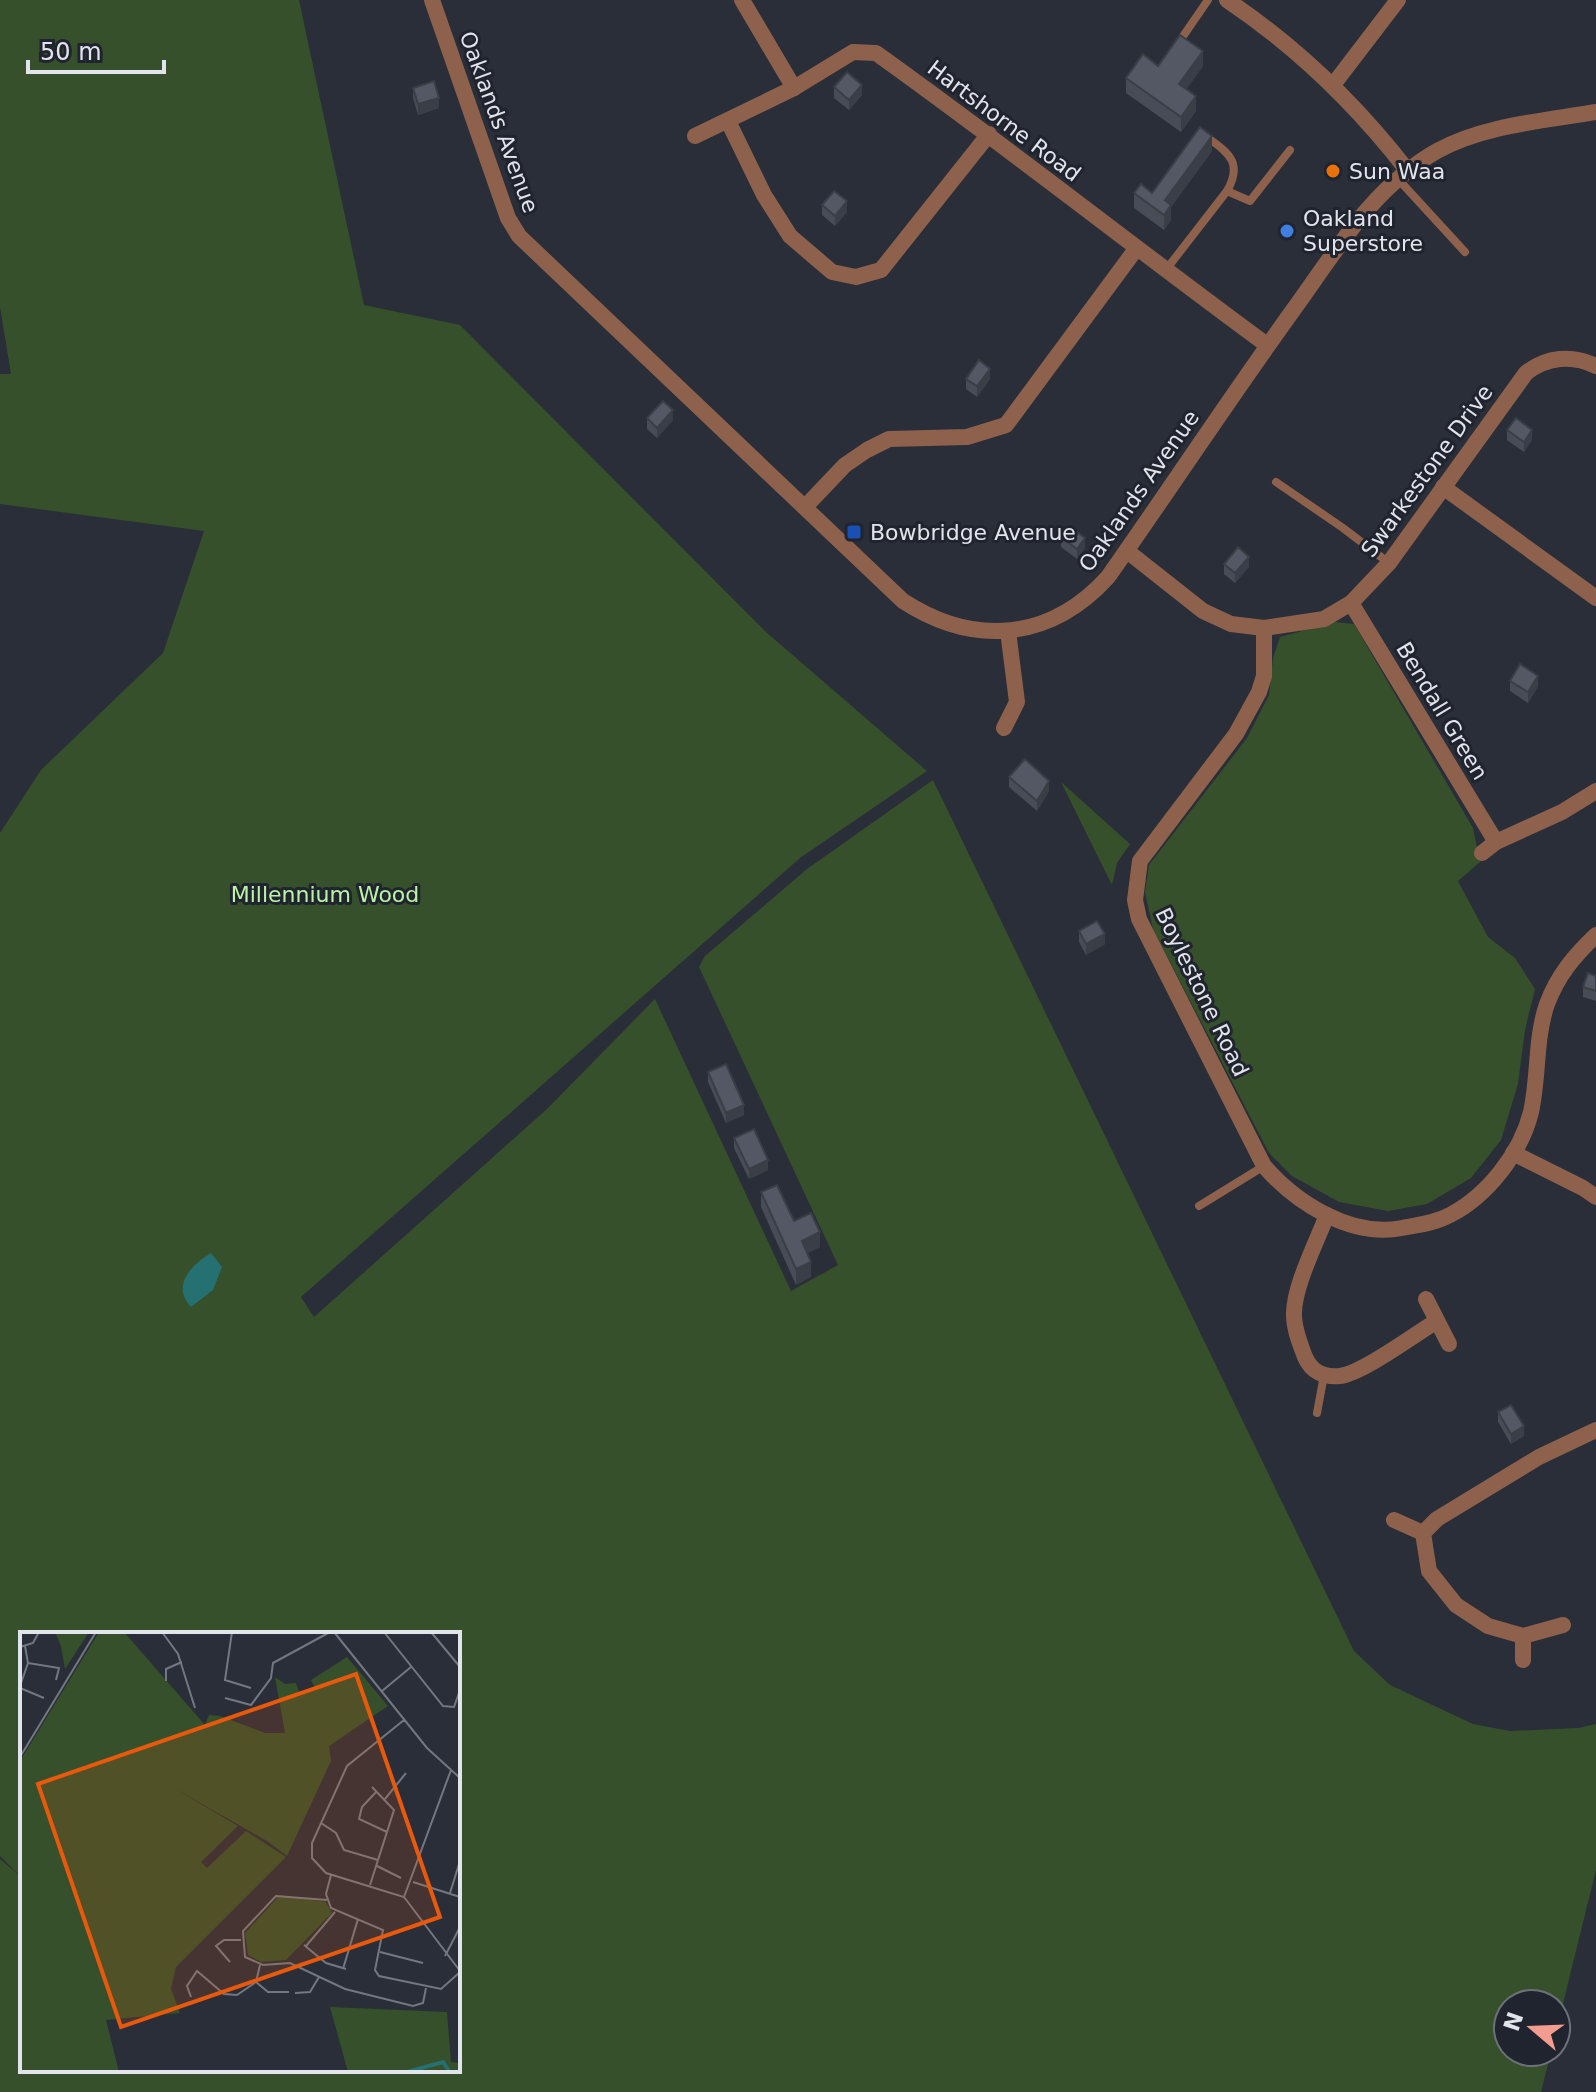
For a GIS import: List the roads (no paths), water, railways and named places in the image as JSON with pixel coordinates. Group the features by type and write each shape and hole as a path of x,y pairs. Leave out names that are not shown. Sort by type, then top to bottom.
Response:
{"street":[{"name":"Oaklands Avenue","path":"432,0 508,218 519,236 903,601 924,614 971,630 1008,631 1041,623 1089,598 1127,551 1267,345 1365,211 1403,174 1440,150 1484,133 1596,112"},
{"path":"742,0 794,88"},
{"path":"1227,0 1298,52 1333,85 1371,124 1403,174"},
{"path":"1333,85 1398,0"},
{"name":"Hartshorne Road","path":"695,136 794,88 853,52 876,53 989,134 1136,249 1267,345"},
{"path":"728,121 764,195 790,236 832,272 856,277 881,270 989,134"},
{"path":"805,507 845,465 889,439 967,437 1006,425 1136,249"},
{"name":"Swarkestone Drive","path":"1127,551 1203,611 1231,624 1264,628 1324,619 1351,603 1389,563 1526,373 1537,364 1557,359 1578,359 1596,366"},
{"path":"1443,487 1596,598"},
{"name":"Bendall Green","path":"1351,603 1489,848 1562,812 1596,791"},
{"name":"Boylestone Road","path":"1264,628 1264,676 1250,712 1140,861 1135,900 1139,919 1264,1166 1279,1183 1327,1215 1377,1230 1394,1230 1434,1221 1473,1200 1498,1175 1513,1153 1531,1113 1537,1046 1548,1001 1561,974 1596,935"},
{"path":"1004,728 1017,702 1008,631"},
{"path":"1513,1153 1596,1197"},
{"path":"1327,1215 1304,1271 1293,1314 1308,1364 1324,1375 1341,1376 1367,1364 1437,1321"},
{"path":"1426,1299 1449,1344"},
{"path":"1423,1533 1437,1519 1539,1457 1596,1430"},
{"path":"1394,1520 1423,1533"},
{"path":"1423,1533 1429,1571 1456,1605 1488,1626 1523,1636 1563,1625"},
{"path":"1523,1636 1523,1660"}],"lane":[{"path":"1175,49 1208,0"},
{"path":"1165,271 1227,191 1235,176 1235,167 1227,152 1201,133"},
{"path":"1227,191 1250,201 1290,150"},
{"path":"1403,174 1465,252"},
{"path":"1276,482 1389,563"},
{"path":"1199,1206 1264,1166"},
{"path":"1317,1413 1324,1375"}],"place":[{"name":"Sun Waa","path":"1333,171"},
{"name":"Oakland Superstore","path":"1287,231"},
{"name":"Bowbridge Avenue","path":"854,532"}],"park label":[{"name":"Millennium Wood","path":"325,894"}]}
